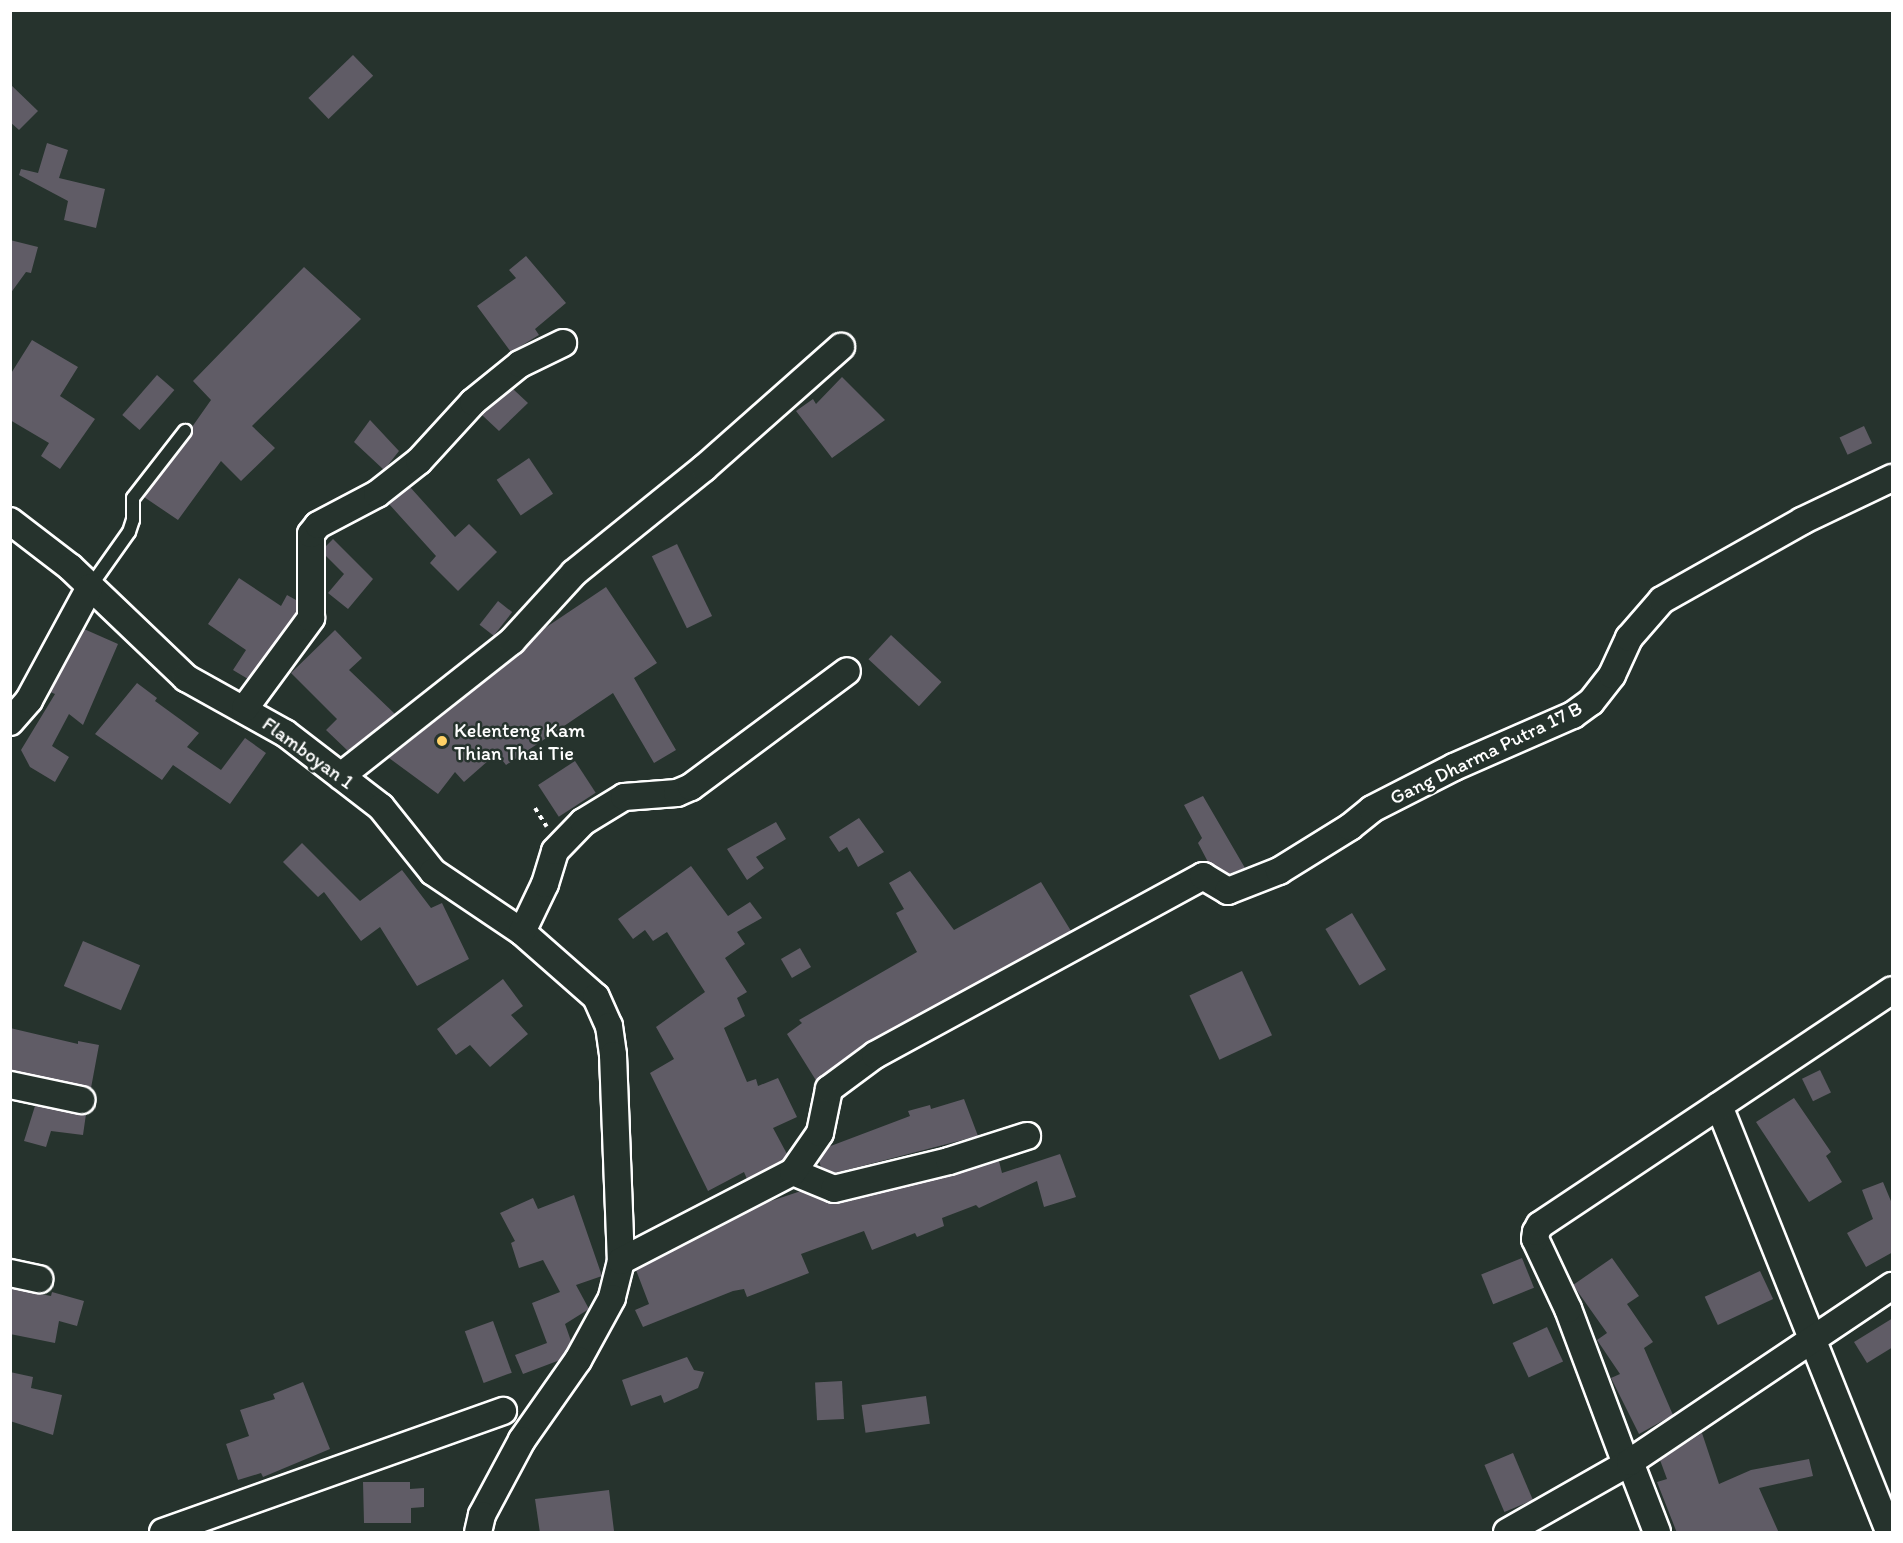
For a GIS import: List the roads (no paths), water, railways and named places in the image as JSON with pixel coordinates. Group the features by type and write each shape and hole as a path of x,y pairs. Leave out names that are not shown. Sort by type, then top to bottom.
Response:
{"street":[{"path":"244,708 311,618 311,534 318,525 377,494 419,461 472,402 520,364 563,343"},
{"path":"341,776 512,641 574,573 704,468 841,347"},
{"name":"Gang Dharma Putra 17 B","path":"793,1172 820,1133 829,1089 838,1079 1061,951 1203,876 1228,891 1280,871 1350,827 1372,809 1471,759 1574,715 1591,702 1612,675 1629,639 1662,600 1802,521 1893,478"},
{"name":"Flamboyan 1","path":"10,521 90,587 186,678 244,708 381,807 433,872 522,932 596,997 609,1026 613,1055 621,1261"},
{"path":"10,722 29,700 90,587"},
{"path":"522,932 542,893 555,851 583,822 624,797 677,793 691,788 847,671"},
{"path":"1657,1533 1568,1309 1535,1239 1536,1232 1539,1226 1893,990"},
{"path":"10,1085 81,1100"},
{"path":"1719,1106 1889,1533"},
{"path":"478,1533 482,1515 522,1440 578,1360 612,1298 621,1261 793,1172 834,1189 967,1157 1027,1136"},
{"path":"10,1273 39,1279"},
{"path":"1507,1533 1628,1463 1893,1286"},
{"path":"163,1533 501,1403 522,1440"}],"lane":[{"path":"90,587 129,532 133,520 133,498 185,431"}],"place":[{"name":"Kelenteng Kam Thian Thai Tie","path":"442,741"}]}
